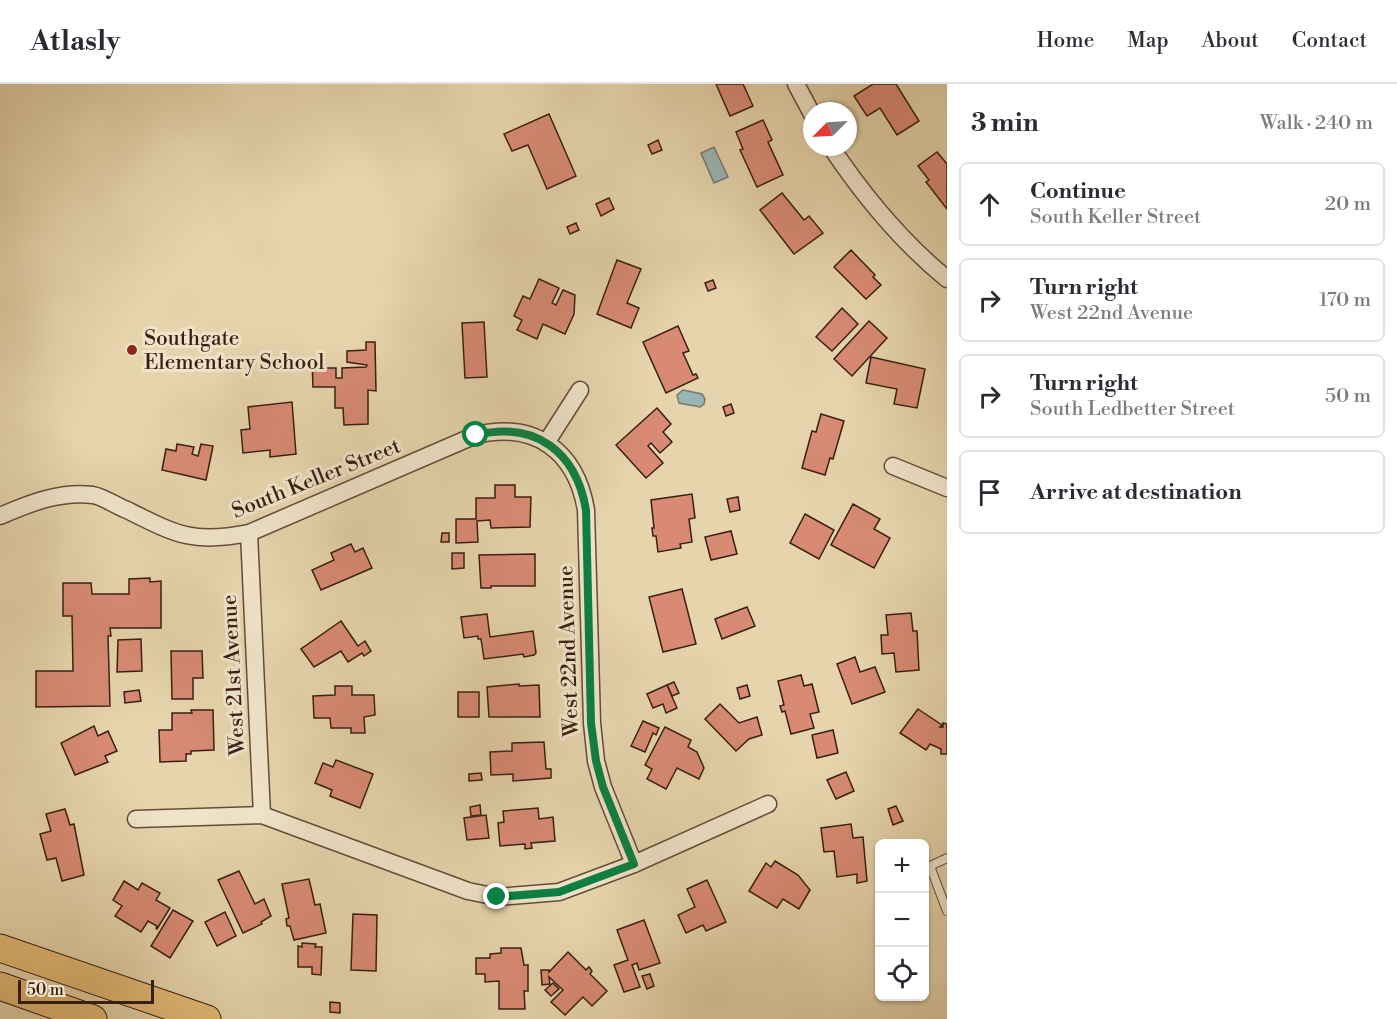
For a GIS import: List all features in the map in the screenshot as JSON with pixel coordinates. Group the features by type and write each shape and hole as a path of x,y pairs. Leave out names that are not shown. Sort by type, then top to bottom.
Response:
{"highway":[{"path":"0,948 207,1019"},
{"path":"0,986 93,1019"}],"street":[{"path":"796,84 806,102"},
{"path":"837,156 876,207 947,279"},
{"path":"546,443 580,390"},
{"name":"South Keller Street","path":"0,516 38,500 64,495 95,495 172,532 199,538 221,538 249,533 476,435 507,431 528,434 546,443"},
{"name":"West 22nd Avenue","path":"546,443 558,451 568,463 583,494 586,510 591,723 596,761 603,787 634,864"},
{"path":"893,466 947,488"},
{"name":"West 21st Avenue","path":"249,533 262,815"},
{"path":"136,819 262,815 468,891 497,897 559,892 634,864 768,804"}],"lane":[{"path":"947,858 930,866 947,911"}],"water":[{"path":"714,147 728,177 714,183 701,153"},
{"path":"683,390 702,394 705,399 704,404 700,407 679,403 677,395"}],"building":[{"path":"716,84 743,84 753,106 730,116"},
{"path":"873,84 896,84 919,121 897,135 880,108 867,116 854,96"},
{"path":"549,114 576,176 547,189 528,145 512,151 504,134"},
{"path":"763,120 772,140 768,142 783,175 757,187 740,150 743,149 736,132"},
{"path":"658,140 662,150 652,154 648,145"},
{"path":"937,152 947,164 947,209 926,182 929,180 918,166"},
{"path":"782,193 804,220 809,216 823,233 794,254 760,210"},
{"path":"609,198 614,209 601,216 596,204"},
{"path":"576,223 579,230 570,234 567,227"},
{"path":"851,250 875,275 873,277 881,285 866,299 834,267"},
{"path":"617,260 641,269 627,303 639,308 631,328 597,314"},
{"path":"539,279 559,288 552,303 556,305 563,290 575,295 574,314 565,334 543,324 537,339 517,330 522,320 514,316 523,296 530,299"},
{"path":"713,280 716,288 708,291 705,283"},
{"path":"842,308 858,324 832,351 816,337"},
{"path":"869,321 887,338 852,376 834,359"},
{"path":"484,322 487,377 465,378 462,323"},
{"path":"678,326 689,351 683,353 693,375 696,374 698,378 666,393 643,342"},
{"path":"366,342 375,342 376,391 368,390 368,424 344,425 343,408 335,408 335,387 313,387 312,360 324,360 324,368 336,368 336,378 342,378 342,368 366,367 367,365 347,362 347,351 366,350"},
{"path":"871,357 925,369 917,408 894,404 897,389 866,383"},
{"path":"292,402 296,454 270,457 270,450 243,453 241,430 250,429 248,407"},
{"path":"731,404 734,413 726,416 723,407"},
{"path":"657,408 671,424 663,432 672,442 660,453 651,443 648,446 663,463 646,478 616,445"},
{"path":"821,414 844,421 833,459 830,458 825,475 802,468 812,431 816,432"},
{"path":"177,444 194,447 192,454 198,456 201,444 213,446 206,480 162,470 166,449 176,451"},
{"path":"495,485 515,485 515,497 531,497 530,527 491,528 490,520 477,521 478,542 456,543 456,519 476,519 476,498 495,498"},
{"path":"692,494 695,518 689,519 692,542 680,544 681,548 658,552 656,536 653,536 651,500"},
{"path":"738,497 740,510 730,512 727,499"},
{"path":"853,504 880,519 874,529 890,538 874,568 831,545"},
{"path":"805,514 834,530 819,559 790,543"},
{"path":"731,531 737,554 711,560 705,537"},
{"path":"442,533 449,533 449,542 441,542"},
{"path":"351,544 355,552 363,548 372,568 321,590 312,570 334,560 331,553"},
{"path":"452,553 464,553 464,568 452,569"},
{"path":"535,554 535,586 481,588 479,555"},
{"path":"150,578 150,582 161,581 161,628 110,628 111,636 108,636 110,706 36,707 36,671 73,671 72,616 63,616 63,583 91,583 92,594 129,594 129,579"},
{"path":"682,589 696,644 663,652 649,597"},
{"path":"747,607 755,626 722,639 715,619"},
{"path":"911,613 913,631 917,631 919,670 896,672 894,653 882,654 881,635 888,635 886,615"},
{"path":"487,614 490,637 533,631 536,653 524,657 523,654 484,659 481,639 478,639 478,636 464,638 461,617"},
{"path":"341,621 358,646 365,641 371,651 364,656 362,653 348,662 341,651 314,667 301,649"},
{"path":"141,639 142,671 117,672 118,640"},
{"path":"171,651 202,651 203,678 193,678 193,699 172,699"},
{"path":"855,657 860,672 875,667 885,692 852,704 837,664"},
{"path":"801,675 804,686 812,684 819,712 810,714 814,728 791,734 785,711 782,712 780,706 784,705 778,681"},
{"path":"674,682 679,693 672,696 667,685"},
{"path":"519,684 519,686 539,685 540,717 489,717 487,687"},
{"path":"667,685 677,708 666,713 663,704 653,708 647,694"},
{"path":"747,685 750,696 740,699 737,688"},
{"path":"335,686 352,686 352,695 374,695 375,715 364,717 365,733 351,733 351,728 331,728 330,718 314,718 313,696 335,695"},
{"path":"139,690 141,701 125,703 124,692"},
{"path":"458,692 479,692 479,717 458,717"},
{"path":"720,704 739,723 757,717 762,735 749,739 736,751 705,719"},
{"path":"918,709 942,725 940,727 943,727 943,723 947,724 947,754 941,754 941,749 930,744 926,750 900,733"},
{"path":"191,710 213,710 214,750 191,751 191,754 186,754 186,761 160,762 159,730 172,730 172,713 192,713"},
{"path":"643,721 659,728 656,735 653,733 645,752 631,746"},
{"path":"94,726 98,736 108,731 117,751 105,756 108,762 75,775 61,743"},
{"path":"665,727 691,740 688,747 697,752 704,768 699,779 677,768 666,789 647,779 652,769 645,765"},
{"path":"833,730 838,753 817,758 812,735"},
{"path":"544,742 546,769 551,769 551,778 513,781 513,774 491,775 490,752 512,751 512,743"},
{"path":"336,760 373,774 360,808 330,796 332,790 315,783 323,763 333,767"},
{"path":"846,772 854,791 836,799 827,780"},
{"path":"481,773 482,780 469,781 469,774"},
{"path":"480,805 481,815 471,816 470,807"},
{"path":"896,806 903,821 893,825 888,809"},
{"path":"538,808 539,819 553,817 555,841 531,843 532,848 525,849 525,844 500,846 498,823 504,822 503,811"},
{"path":"65,809 70,825 74,824 84,875 62,881 56,858 47,860 40,834 51,831 46,814"},
{"path":"486,815 489,838 467,840 464,818"},
{"path":"851,824 853,838 863,837 867,881 857,883 857,874 837,877 834,851 824,852 821,828"},
{"path":"775,861 798,875 810,890 799,909 783,899 777,908 749,891 766,863 771,867"},
{"path":"239,871 255,904 264,899 271,916 261,922 262,924 243,933 218,880"},
{"path":"309,879 315,905 320,904 326,933 294,940 290,926 287,926 286,919 289,918 282,884"},
{"path":"707,880 726,922 706,931 703,925 686,933 678,915 695,907 687,889"},
{"path":"124,881 138,890 142,883 160,893 156,900 170,908 157,929 157,926 148,921 141,932 115,916 122,906 113,900"},
{"path":"173,910 193,921 170,958 151,946"},
{"path":"225,912 236,936 217,946 205,922"},
{"path":"353,914 377,915 376,971 351,970"},
{"path":"644,920 660,963 639,970 637,963 632,965 640,987 624,992 614,965 628,960 617,930"},
{"path":"302,943 322,947 321,975 312,974 312,967 298,967 298,946 302,947"},
{"path":"501,948 521,948 524,965 528,965 528,991 524,991 525,1009 499,1009 499,981 485,982 485,974 476,974 476,958 490,958 490,954 501,953"},
{"path":"568,952 586,970 589,967 592,971 590,974 607,991 592,1006 583,997 565,1015 551,1002 563,990 549,977 550,984 542,985 541,970 549,970 549,972"},
{"path":"650,974 654,986 647,989 642,976"},
{"path":"553,983 559,989 551,996 545,990"},
{"path":"330,1002 340,1003 340,1013 330,1012"}],"place":[{"name":"Southgate Elementary School","path":"132,350"}],"route":[{"path":"476,435 507,431 528,434 558,451 580,484 586,510 591,723 596,761 603,787 634,864 559,892 497,897"}]}
